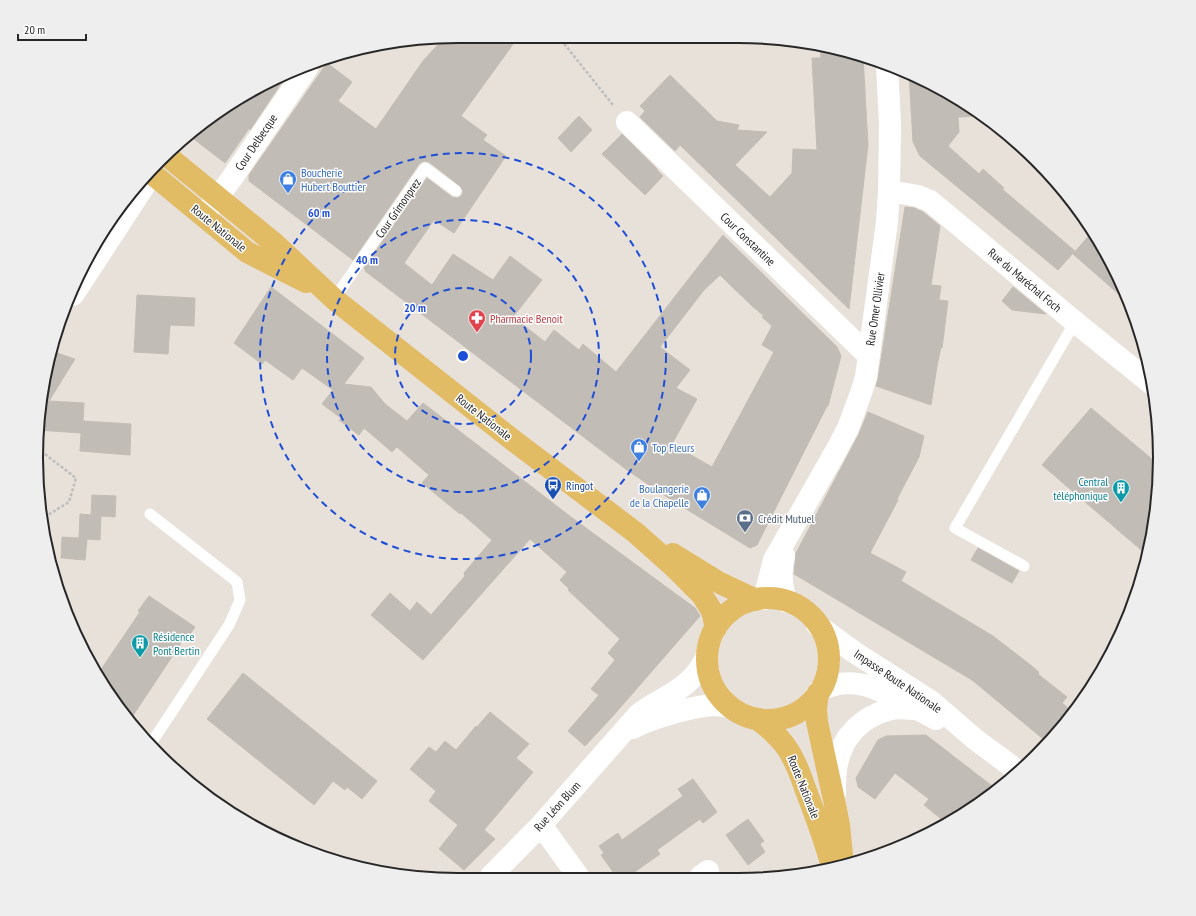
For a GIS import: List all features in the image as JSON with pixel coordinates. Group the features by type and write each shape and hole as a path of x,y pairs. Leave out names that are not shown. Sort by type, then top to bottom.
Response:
{"main road":[{"name":"Route Nationale","path":"171,159 274,243 334,299 520,445 636,533 673,566 702,595 712,611 716,628"},
{"name":"Route Nationale","path":"159,171 204,216 247,252 334,299"},
{"name":"Route Nationale","path":"636,533 720,583 760,600"},
{"path":"776,599 787,602 810,616 820,629 826,643 828,670 819,692 805,707 788,716 776,719 757,719 740,713 730,707 718,694 712,684 707,656 711,638 716,628 724,618 733,610 744,604 760,600 776,599"},
{"name":"Route Nationale","path":"819,692 816,710 817,722 839,825 842,860"},
{"name":"Route Nationale","path":"757,719 771,729 793,757 812,805 831,862"}],"street":[{"name":"Rue Omer Ollivier","path":"760,600 774,560 848,428 866,377 887,222 890,124 887,71"},
{"name":"Cour Delbecque","path":"204,216 232,178 303,73"},
{"name":"Cour Constantine","path":"627,122 869,356"},
{"name":"Rue du Maréchal Foch","path":"889,190 918,196 930,201 1145,379"},
{"path":"87,272 138,193"},
{"name":"Rue Omer Ollivier","path":"787,602 782,586 781,570 789,534"},
{"name":"Impasse Route Nationale","path":"817,625 854,652 932,702 976,740 1014,768"},
{"name":"Rue Léon Blum","path":"494,873 541,825 638,715 688,683 697,673 707,656"},
{"name":"Impasse Route Nationale","path":"819,692 832,686 846,683 859,683 877,688 976,740"},
{"name":"Rue Léon Blum","path":"622,734 640,724 692,709 716,705 730,707"},
{"name":"Route Nationale","path":"834,800 836,772 840,754 846,740 856,727 866,719 880,712 898,708 916,709"},
{"path":"541,825 576,873"}],"lane":[{"name":"Cour Grimonprez","path":"334,299 425,168 456,191"},
{"path":"1024,566 955,528 1075,322"},
{"path":"150,514 237,582 240,600 229,625 154,740"}],"path":[{"path":"564,43 627,122"},
{"path":"43,453 76,478 69,502 47,515"}],"building":[{"path":"514,43 461,116 487,135 483,140 506,156 454,233 434,220 404,263 432,285 453,254 493,280 510,256 542,280 513,317 545,342 554,330 579,350 583,344 616,372 723,235 837,347 841,356 828,406 757,545 750,548 673,501 627,470 365,271 364,268 427,178 452,197 458,198 462,195 463,191 460,186 429,162 425,161 419,164 353,260 249,181 249,175 326,65 328,64 352,82 338,101 376,129 423,61 439,44","holes":["720,275 764,316 762,317 772,326 762,345 774,352 712,467 672,444 697,399 676,388 690,370 660,347 704,290"]},
{"path":"820,51 863,63 868,145 849,309 680,145 675,151 640,117 645,111 640,106 670,75 717,121 739,125 737,130 767,132 735,165 770,197 792,173 793,149 817,150 812,58 821,58"},
{"path":"909,80 946,99 974,116 958,117 959,132 948,146 979,174 983,169 1004,188 1002,189 1075,251 1058,270 920,156 913,142"},
{"path":"282,83 250,130 250,127 225,163 193,139 227,113"},
{"path":"579,116 592,130 571,152 558,138"},
{"path":"622,134 663,176 645,195 602,154"},
{"path":"905,207 914,208 923,212 940,226 931,285 941,286 939,300 948,301 942,348 941,347 937,366 931,405 876,386"},
{"path":"1088,236 1110,274 1119,294 1073,254"},
{"path":"271,287 364,358 344,384 371,387 385,404 407,421 423,403 571,517 695,608 700,616 585,746 568,731 599,695 591,689 615,660 608,653 620,639 568,590 569,589 560,580 567,572 530,539 423,660 371,615 390,593 410,611 417,602 431,615 465,576 464,573 492,540 461,513 460,514 422,483 429,475 397,447 392,452 364,428 359,435 339,420 341,418 322,404 333,390 302,368 293,380 265,360 262,364 234,343"},
{"path":"1013,287 1046,314 1012,310 1002,301"},
{"path":"137,295 195,298 194,326 170,325 168,354 134,352"},
{"path":"57,353 75,359 49,401 84,403 83,421 131,424 130,455 80,451 81,433 44,430 51,377"},
{"name":"Central téléphonique","path":"1091,408 1153,460 1149,512 1142,551 1042,465"},
{"path":"868,412 924,436 919,457 870,553 906,572 901,581 993,636 1039,672 1038,674 1067,697 1062,703 1069,709 1043,739 972,680 794,574 796,553 859,434"},
{"path":"92,495 116,496 115,517 101,516 100,540 87,539 85,560 61,558 62,537 79,538 80,514 91,515"},
{"path":"978,548 1019,571 1012,583 971,560"},
{"name":"Résidence Pont Bertin","path":"149,596 195,627 185,642 183,640 133,716 113,689 101,669 140,612 138,611"},
{"path":"243,673 377,781 362,799 347,787 345,790 333,781 314,805 207,719"},
{"path":"490,712 529,744 516,758 533,772 484,830 495,839 464,870 439,849 458,825 429,801 436,791 410,769 429,747 436,752 445,741 456,750"},
{"path":"926,735 992,786 969,803 942,819 924,805 929,799 895,773 875,799 858,787 856,778 878,740 886,736"},
{"path":"693,779 717,812 703,823 700,819 657,850 660,854 633,873 614,873 601,855 604,853 599,846 618,833 622,840 683,796 678,789"},
{"path":"748,819 764,841 760,844 765,852 748,865 726,835"}],"place":[{"name":"Boucherie Hubert Bouttier","path":"288,194"},
{"name":"Pharmacie Benoit","path":"477,333"},
{"name":"Top Fleurs","path":"639,462"},
{"name":"Ringot","path":"553,500"},
{"name":"Central téléphonique","path":"1121,503"},
{"name":"Boulangerie de la Chapelle","path":"702,510"},
{"name":"Crédit Mutuel","path":"745,533"},
{"name":"Résidence Pont Bertin","path":"140,658"}]}
